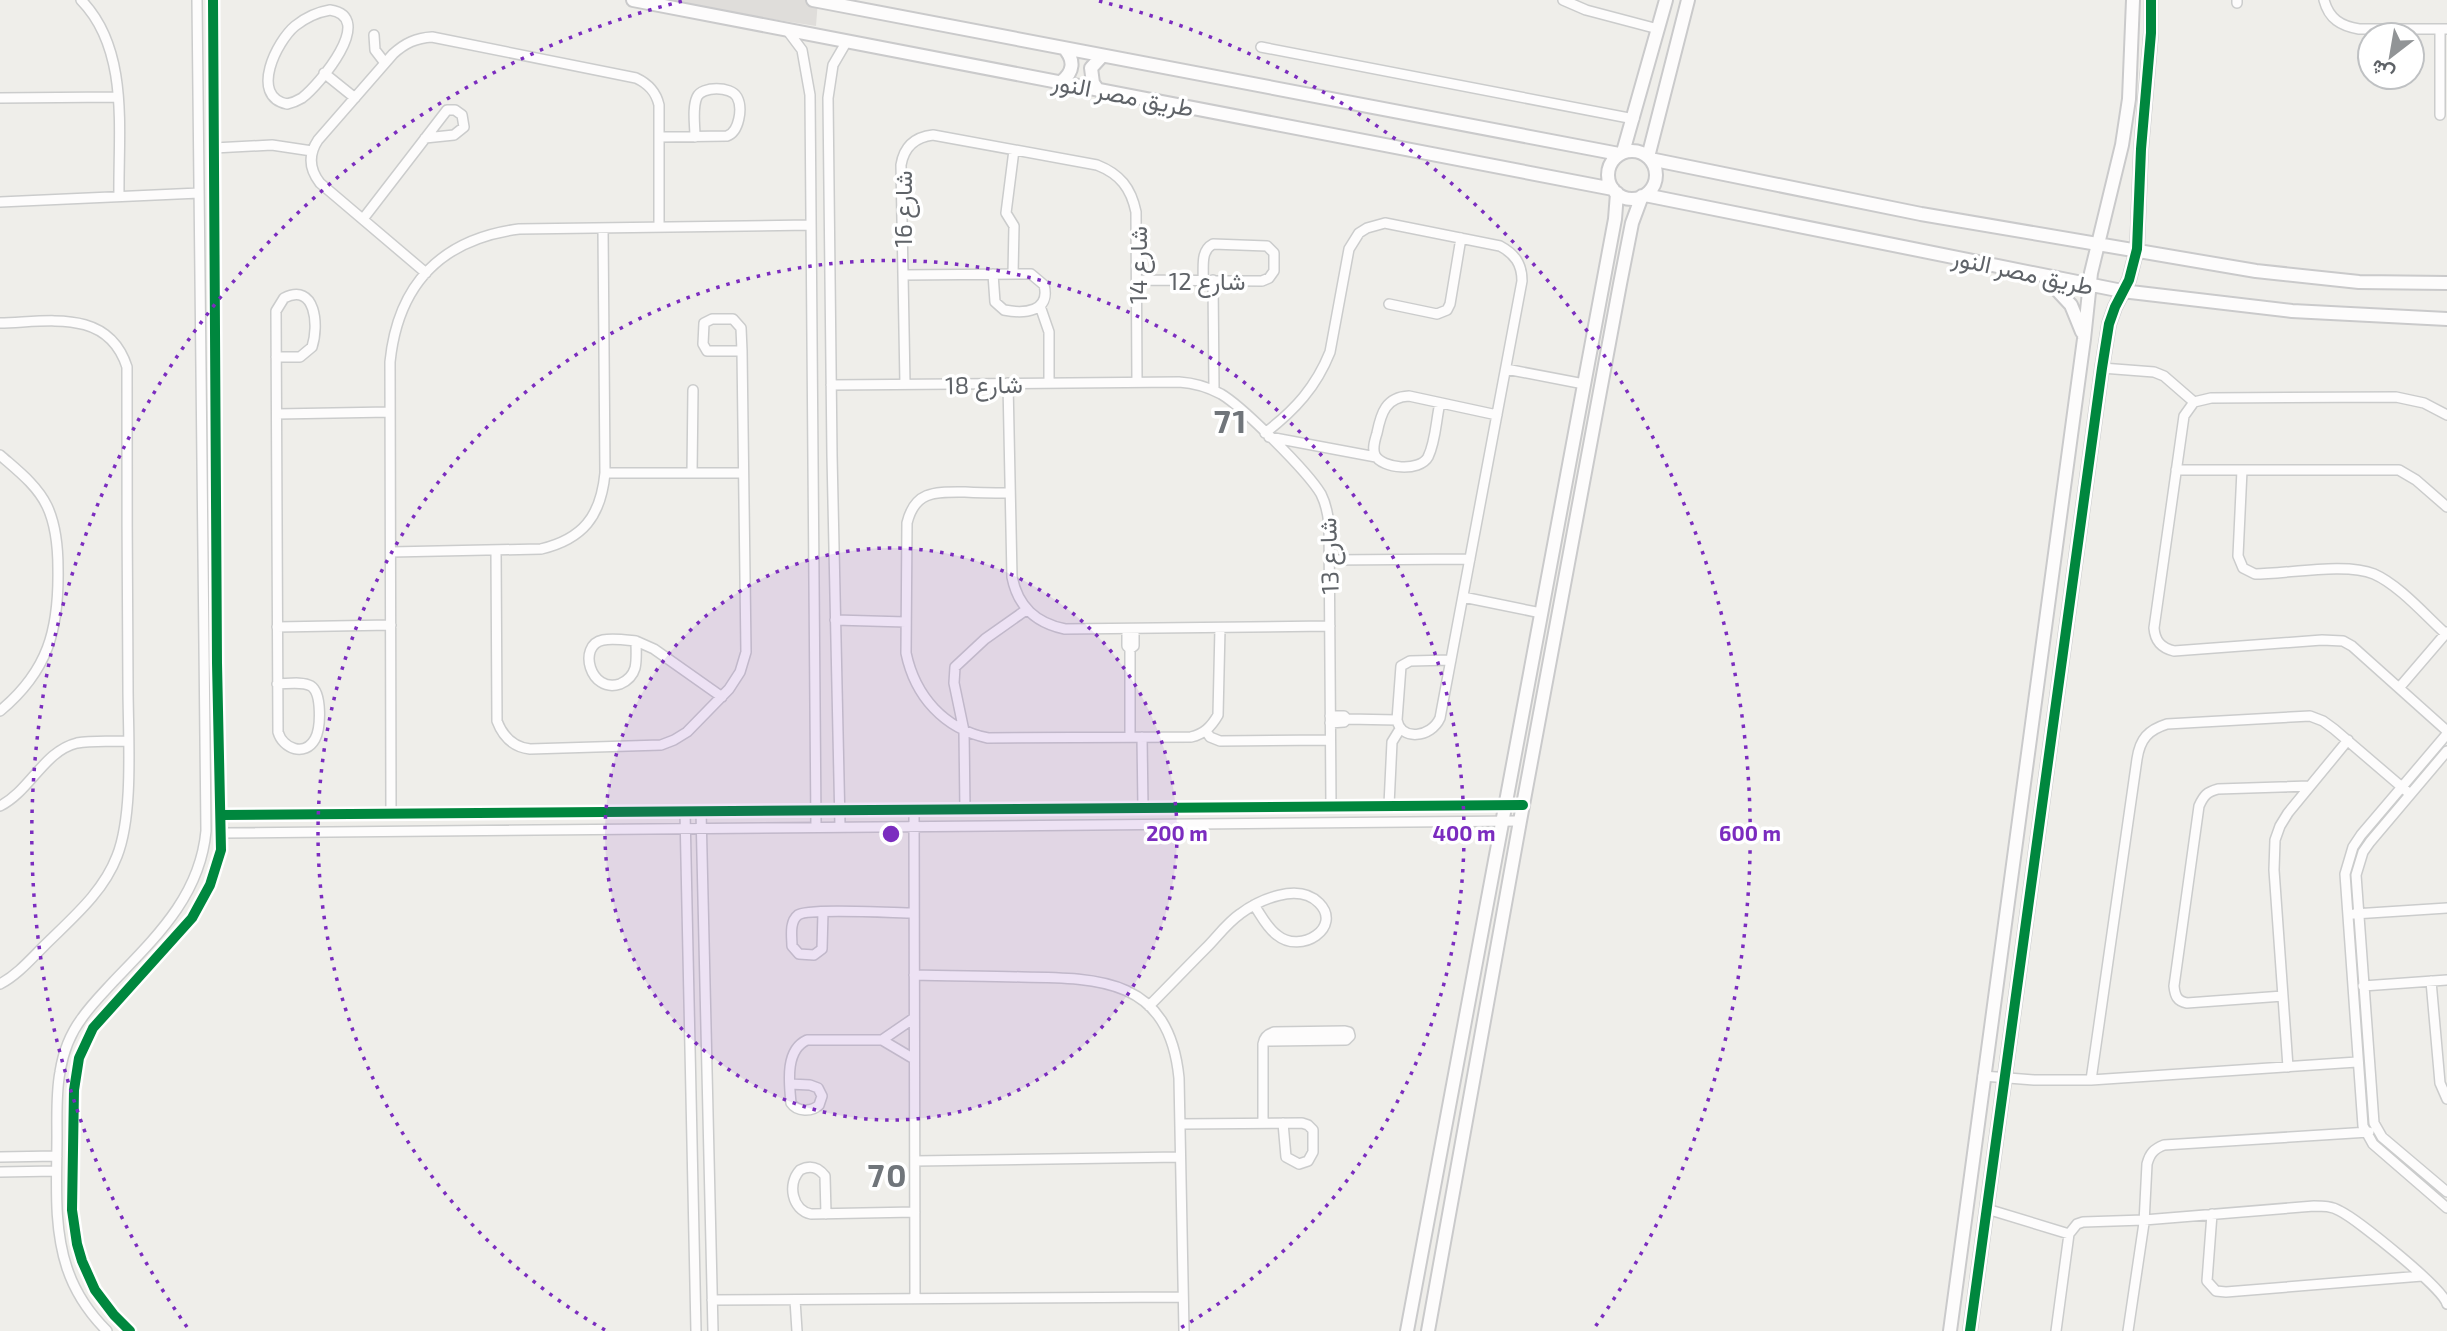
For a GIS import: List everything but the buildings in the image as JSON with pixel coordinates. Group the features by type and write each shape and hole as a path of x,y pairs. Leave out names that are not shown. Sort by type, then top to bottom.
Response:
{"street":[{"path":"81,0 96,18 112,52 117,97 118,196"},
{"path":"107,1331 83,1301 67,1269 59,1234 57,1101 62,1059 78,1024 91,1006 172,919 183,903 199,869 206,831 197,0"},
{"path":"130,1331 95,1290 77,1244 72,1210 74,1101 77,1066 89,1035 103,1015 192,918 210,885 221,849 214,0"},
{"name":"طريق مصر النور","path":"633,0 1615,191"},
{"name":"طريق مصر النور","path":"813,0 838,2 1102,56 1621,153"},
{"path":"1563,0 1586,10 1658,29"},
{"path":"1407,1331 1615,219 1615,191 1608,170 1621,153 1632,125 1666,0"},
{"path":"1428,1331 1522,805 1632,223 1643,196 1653,187 1656,175 1649,158 1653,136 1688,0"},
{"path":"1950,1331 2090,285 2122,145 2129,99 2133,0"},
{"path":"1970,1331 2102,368 2109,324 2129,280 2137,250 2151,0"},
{"path":"2324,0 2326,9 2334,20 2346,27 2444,29 2440,116"},
{"path":"335,11 347,20 348,32 341,52 324,73 304,96 293,102 281,103 272,96 271,63 287,33 315,14 335,11"},
{"path":"197,18 214,18"},
{"path":"785,29 802,50 810,86 816,826"},
{"path":"374,35 375,50 385,63"},
{"path":"426,273 316,177 311,164 312,151 318,141 385,63 407,43 432,37 636,78 652,88 658,99 659,227"},
{"path":"840,826 828,86 833,65 848,41"},
{"path":"1261,47 1632,125 1653,136"},
{"path":"1062,82 1072,70 1070,54 1064,48"},
{"path":"1098,90 1090,76 1091,68 1102,56"},
{"path":"324,73 355,98"},
{"path":"659,137 695,137 727,136 734,133 738,124 738,102 735,94 727,90 709,89 701,92 696,100 695,137"},
{"path":"0,98 117,97"},
{"name":"شارع 16","path":"905,384 901,165 902,157 911,144 933,135 1097,165"},
{"path":"363,219 425,138"},
{"path":"214,148 272,145 312,151"},
{"path":"1013,274 1014,226 1006,213 1014,150"},
{"path":"1621,153 1636,151 1649,158"},
{"name":"طريق مصر النور","path":"1649,158 1921,214 2256,271 2379,283 2447,283"},
{"name":"شارع 14","path":"1097,165 1120,178 1134,200 1137,382"},
{"path":"1615,191 1630,199 1643,196"},
{"path":"0,202 199,193"},
{"name":"طريق مصر النور","path":"1643,196 2122,291 2292,311 2447,319"},
{"path":"1615,219 1622,218 1632,223"},
{"path":"1267,435 1303,400 1324,367 1330,352 1349,249 1359,233 1385,223 1500,246 1515,256 1522,281 1440,718 1434,729 1425,734 1407,733 1398,725 1330,719"},
{"path":"391,815 390,362 392,338 399,314 411,292 426,273 458,247 497,232 519,229 811,225"},
{"path":"391,552 541,549 574,537 587,525 597,509 605,473 603,228"},
{"path":"1389,304 1437,314 1447,310 1461,238"},
{"name":"شارع 12","path":"1137,280 1262,281 1269,278 1274,271 1275,256 1270,248 1213,244 1204,254 1208,280"},
{"path":"993,274 994,298 1001,309 1009,312 1030,311 1041,306"},
{"path":"903,275 1031,274 1041,280 1045,296 1041,306 1049,332 1049,383"},
{"path":"2044,275 2071,305 2084,339"},
{"path":"1208,280 1213,390"},
{"path":"276,357 300,357 313,347 314,308 305,296 291,294 279,304 276,311 276,357 277,627 278,684 279,738 288,747 306,748 318,734 318,695 313,688 305,684 278,684"},
{"path":"811,311 830,311"},
{"path":"496,551 497,720 505,736 517,746 530,749 661,745 687,732 735,681 746,652 741,328 736,320 712,318 705,323 703,344 707,351 741,351"},
{"path":"0,323 74,322 90,325 114,342 127,368 128,741 126,824 111,870 103,884 83,906 22,968 0,985"},
{"path":"200,335 215,336"},
{"path":"2102,368 2154,372 2164,376 2194,402"},
{"path":"1506,369 1584,384"},
{"name":"شارع 13","path":"1137,382 1179,382 1213,390 1231,401 1267,435 1323,498 1328,516 1331,806"},
{"name":"شارع 18","path":"831,385 1137,382"},
{"path":"1008,383 1012,577 1014,589 1027,610 1038,620 1065,629 1330,626"},
{"path":"692,473 693,390"},
{"path":"1376,457 1374,447 1381,415 1388,403 1402,396 1497,415"},
{"path":"2447,415 2424,404 2396,397 2211,398 2194,402 2183,416 2154,628 2159,644 2174,651 2322,640 2343,641 2353,646 2447,732 2353,847 2345,874 2361,1116 2365,1132 2373,1144 2447,1208"},
{"path":"1267,435 1376,457 1384,463 1411,467 1423,463 1430,453 1440,402"},
{"path":"277,414 390,412"},
{"path":"0,455 23,475 46,505 56,542 58,586 55,629 48,650 26,686 0,711"},
{"path":"813,455 832,455"},
{"path":"2176,470 2399,470 2416,480 2447,507"},
{"path":"2242,470 2238,556 2243,568 2255,574 2353,569 2374,574 2392,585 2446,633 2399,688"},
{"path":"605,473 743,473"},
{"path":"1010,493 935,492 926,495 913,507 907,523 905,653 914,682 932,708 964,731 988,738 1191,737 1206,731 1213,724 1220,706 1220,628"},
{"path":"1329,560 1470,559"},
{"path":"1463,597 1541,613"},
{"path":"965,810 964,731 954,683 955,667 985,639 1027,610"},
{"path":"835,620 906,622"},
{"path":"277,627 391,625"},
{"path":"1130,629 1127,646 1130,649 1130,737"},
{"path":"636,640 635,670 626,680 614,685 595,677 589,665 590,652 595,644 603,640 636,640 654,649 722,697"},
{"path":"1389,805 1392,742 1398,725 1399,673 1403,663 1451,660"},
{"path":"204,714 218,714"},
{"path":"2091,1080 2139,746 2155,727 2167,724 2310,716 2323,721 2410,794"},
{"path":"1206,731 1210,737 1220,741 1330,740"},
{"path":"1143,737 1143,807"},
{"path":"2288,1067 2273,855 2280,826 2347,740"},
{"path":"0,806 16,796 48,761 67,747 91,742 128,741"},
{"path":"2447,751 2363,852 2356,875 2372,1115 2378,1131 2447,1192"},
{"path":"2283,996 2187,1003 2179,1001 2174,995 2174,986 2199,806 2203,797 2218,789 2310,786"},
{"path":"221,815 1522,805"},
{"path":"914,809 915,1298"},
{"path":"701,811 713,1331"},
{"path":"685,812 696,1331"},
{"path":"221,833 1520,821"},
{"path":"1149,1006 1234,919 1254,905 1281,895 1307,896 1321,905 1325,912 1324,927 1319,934 1305,941 1283,939 1271,930 1254,905"},
{"path":"2346,914 2447,908"},
{"path":"823,912 822,949 817,954 799,954 792,946 792,925 795,918 805,912 823,912 914,913"},
{"path":"914,975 1094,979 1124,989 1149,1006 1160,1019 1174,1047 1180,1078 1184,1331"},
{"path":"2363,986 2447,980"},
{"path":"2431,981 2442,1050 2440,1083 2447,1100"},
{"path":"882,1040 914,1018"},
{"path":"1263,1123 1264,1041 1274,1032 1345,1031 1349,1032 1350,1036 1346,1040 1264,1041"},
{"path":"790,1084 792,1055 802,1042 812,1039 882,1040 914,1059"},
{"path":"1989,1043 2009,1045"},
{"path":"1983,1076 2091,1080 2357,1062"},
{"path":"57,1101 74,1101"},
{"path":"1181,1124 1263,1123 1283,1123 1305,1123 1312,1130 1313,1152 1304,1163 1294,1163 1286,1157 1283,1123"},
{"path":"2128,1331 2144,1220 2147,1164 2155,1149 2164,1145 2378,1131"},
{"path":"0,1157 57,1156"},
{"path":"915,1161 1180,1157"},
{"path":"827,1214 825,1176 822,1171 811,1167 800,1170 794,1180 796,1206 807,1214 827,1214 915,1212"},
{"path":"0,1171 56,1171"},
{"path":"2056,1331 2069,1234 2077,1224 2314,1206 2333,1207 2342,1211 2438,1290 2447,1304"},
{"path":"1987,1209 2069,1234"},
{"path":"2212,1214 2207,1281 2216,1291 2422,1276"},
{"path":"694,1230 711,1230"},
{"path":"712,1300 1183,1297"},
{"path":"795,1300 797,1331"}],"shaded area":[{"path":"649,0 818,0 816,26"}],"cycle path":[{"path":"130,1331 95,1290 77,1244 72,1210 74,1090 79,1058 93,1028 192,918 210,885 221,850 217,663 213,0"},
{"path":"1970,1331 2102,368 2109,324 2129,280 2137,249 2151,0"},
{"path":"221,815 1523,805"}],"district":[{"name":"71","path":"1231,420"},
{"name":"70","path":"888,1174"}]}
